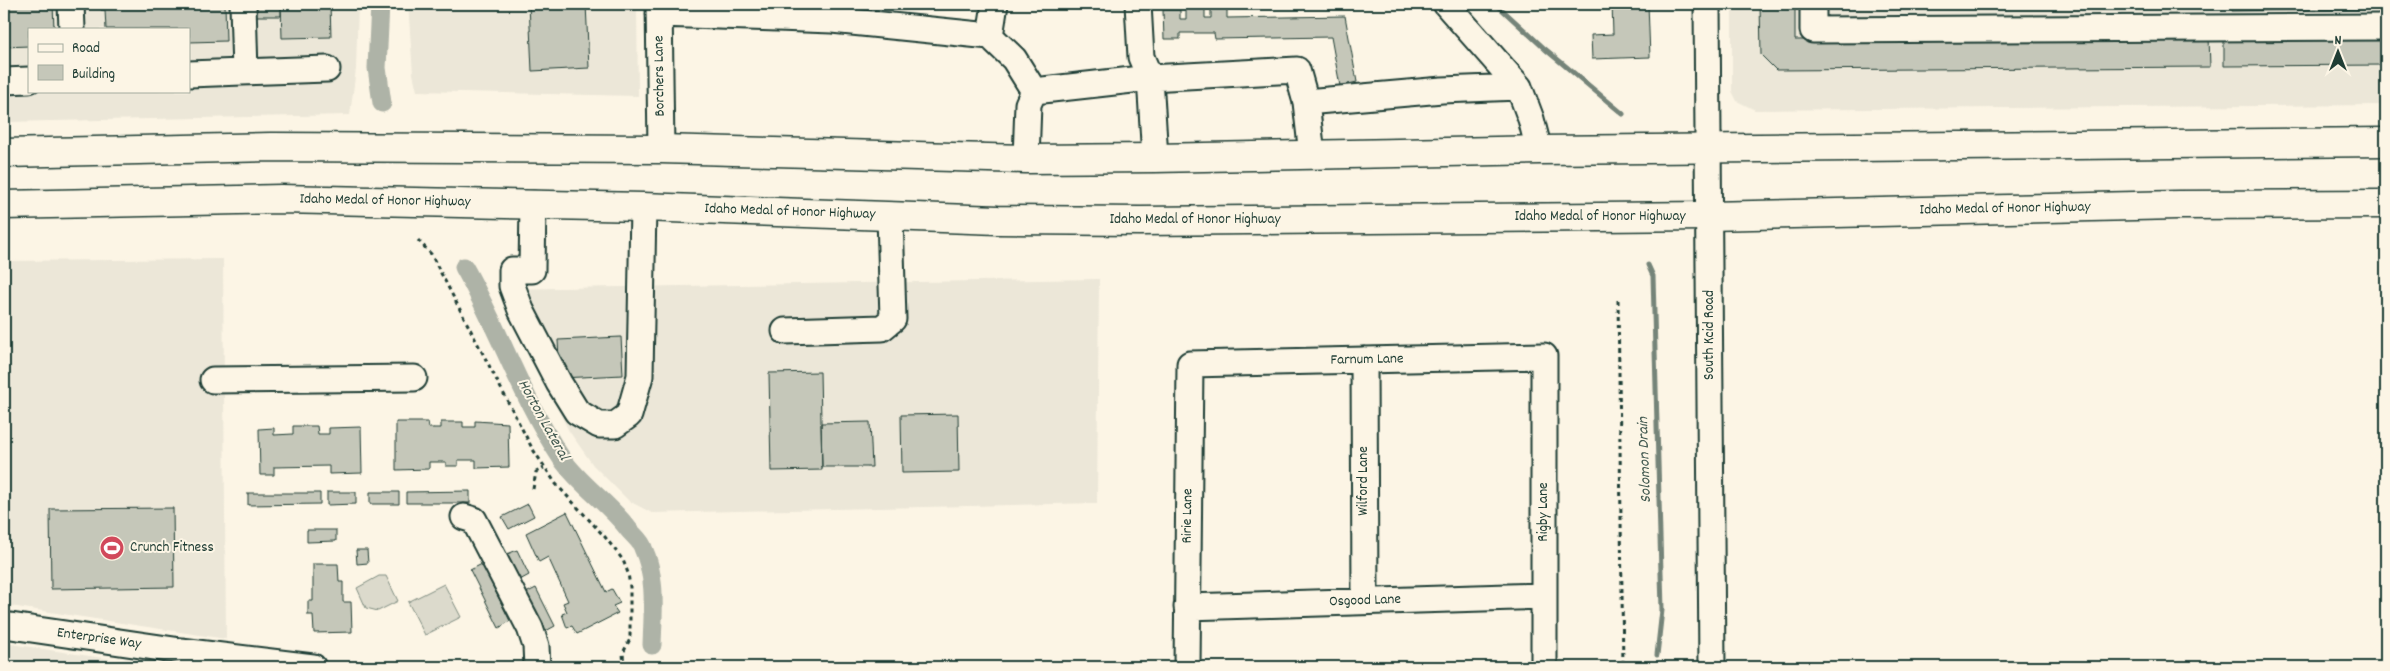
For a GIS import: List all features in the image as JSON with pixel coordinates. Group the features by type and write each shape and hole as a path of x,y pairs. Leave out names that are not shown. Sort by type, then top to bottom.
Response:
{"main road":[{"path":"4,153 271,147 661,149 1026,158 1155,158 1539,150 2386,142"},
{"name":"Idaho Medal of Honor Highway","path":"4,205 281,199 643,207 998,220 1140,221 1708,216 2168,206 2386,204"}],"street":[{"path":"71,4 72,28"},
{"path":"243,4 245,72"},
{"path":"990,36 994,4"},
{"path":"1138,4 1141,57 1150,78 1155,158"},
{"path":"1446,4 1519,87 1531,119 1539,150"},
{"name":"South Kcid Road","path":"1707,4 1712,667"},
{"path":"1813,4 1813,30 2386,27"},
{"path":"659,9 832,20 990,36 1014,59 1034,91"},
{"name":"Borchers Lane","path":"659,9 661,149"},
{"path":"190,74 327,69"},
{"path":"1034,91 1150,78 1297,70 1306,102 1312,155"},
{"path":"4,81 28,80"},
{"path":"1306,102 1442,90 1519,87"},
{"path":"1026,158 1028,104 1034,91"},
{"path":"533,204 532,270 512,270 512,286 521,310 559,384 577,412 600,425 615,425 629,414 640,376 643,207"},
{"path":"785,331 882,328 892,319 890,216"},
{"name":"Farnum Lane","path":"1190,364 1544,356"},
{"name":"Rigby Lane","path":"1544,356 1544,667"},
{"name":"Wilford Lane","path":"1364,360 1365,601"},
{"name":"Ririe Lane","path":"1187,667 1190,364"},
{"path":"213,380 414,378"},
{"path":"464,516 474,520 530,628 536,646 537,667"},
{"name":"Osgood Lane","path":"1187,607 1544,596"},
{"name":"Enterprise Way","path":"4,625 212,661 313,667"}],"path":[{"path":"418,240 431,254 544,468 568,498 615,549 628,573 630,640 623,653 624,667"},
{"path":"1618,300 1622,667"},
{"path":"534,489 536,472 544,468"}],"shaded area":[{"path":"4,4 358,4 356,69 350,115 4,122"},
{"path":"408,4 637,4 638,96 417,91 413,74"},
{"path":"1732,4 2386,4 2386,105 1755,110 1737,101 1732,91"},
{"path":"223,259 226,639 4,605 4,261"},
{"path":"1099,279 1097,503 652,513 629,501 593,465 569,431 499,289"},
{"path":"379,576 386,576 398,601 378,611 366,608 357,588"},
{"path":"444,584 461,617 425,635 408,602"},
{"path":"4,643 162,667 4,667"}],"building":[{"path":"4,4 53,4 54,28 28,28 28,46 4,47"},
{"path":"101,4 225,4 226,41 190,42 190,28 106,28 105,10 101,10"},
{"path":"254,4 281,4 281,16 255,16"},
{"path":"281,4 330,4 331,37 282,38"},
{"path":"529,4 586,4 589,68 532,71"},
{"path":"1186,4 1205,4 1205,18 1211,18 1211,4 1227,4 1227,18 1345,16 1357,82 1340,86 1331,37 1215,39 1214,33 1180,33 1180,39 1164,39 1163,10 1180,10 1180,19 1186,19"},
{"path":"1612,4 1648,4 1650,57 1592,59 1591,35 1613,34"},
{"path":"1760,4 1795,4 1795,40 2209,37 2210,67 1776,70 1761,55"},
{"path":"2232,4 2386,4 2386,9 2232,11"},
{"path":"2386,36 2386,65 2224,66 2224,37"},
{"path":"621,337 623,375 560,378 558,340"},
{"path":"820,372 822,470 771,471 769,373"},
{"path":"958,414 959,472 902,473 901,415"},
{"path":"475,421 508,423 509,467 476,468 476,460 458,460 458,466 446,466 446,462 429,462 429,469 396,470 396,422 428,422 429,428 441,428 441,422 463,422 463,427 475,427"},
{"path":"870,422 872,467 822,467 821,423"},
{"path":"293,426 317,426 318,434 329,434 329,428 361,427 362,473 329,474 329,466 274,467 274,475 260,475 259,429 274,428 274,435 293,434"},
{"path":"4,433 6,433 7,528 4,528"},
{"path":"470,491 470,503 406,503 406,492"},
{"path":"327,492 356,492 356,504 327,505"},
{"path":"370,492 399,492 399,504 370,504"},
{"path":"248,493 320,493 320,504 248,505"},
{"path":"528,504 534,516 509,529 502,517"},
{"name":"Crunch Fitness","path":"173,508 174,587 51,589 50,509"},
{"path":"567,512 606,592 612,589 620,603 613,606 618,613 577,634 572,626 567,628 562,614 567,612 563,603 568,601 548,557 539,562 526,533"},
{"path":"307,530 336,530 336,541 307,542"},
{"path":"356,550 367,550 368,563 357,564"},
{"path":"517,550 529,575 518,581 505,555"},
{"path":"313,564 338,564 339,582 343,582 343,602 351,602 352,632 314,633 313,615 308,615 308,601 313,601"},
{"path":"482,564 510,621 499,628 470,570"},
{"path":"536,588 555,626 544,632 524,594"}],"waterway":[{"name":"Horton Lateral","path":"380,4 377,68 382,103"},
{"name":"Solomon Drain","path":"1496,4 1545,49 1623,114"},
{"name":"Solomon Drain","path":"1648,265 1653,276 1662,610 1657,655"},
{"name":"Horton Lateral","path":"464,267 535,412 562,459 642,545 652,583 652,645"}],"place":[{"name":"Crunch Fitness","path":"112,548"}]}
